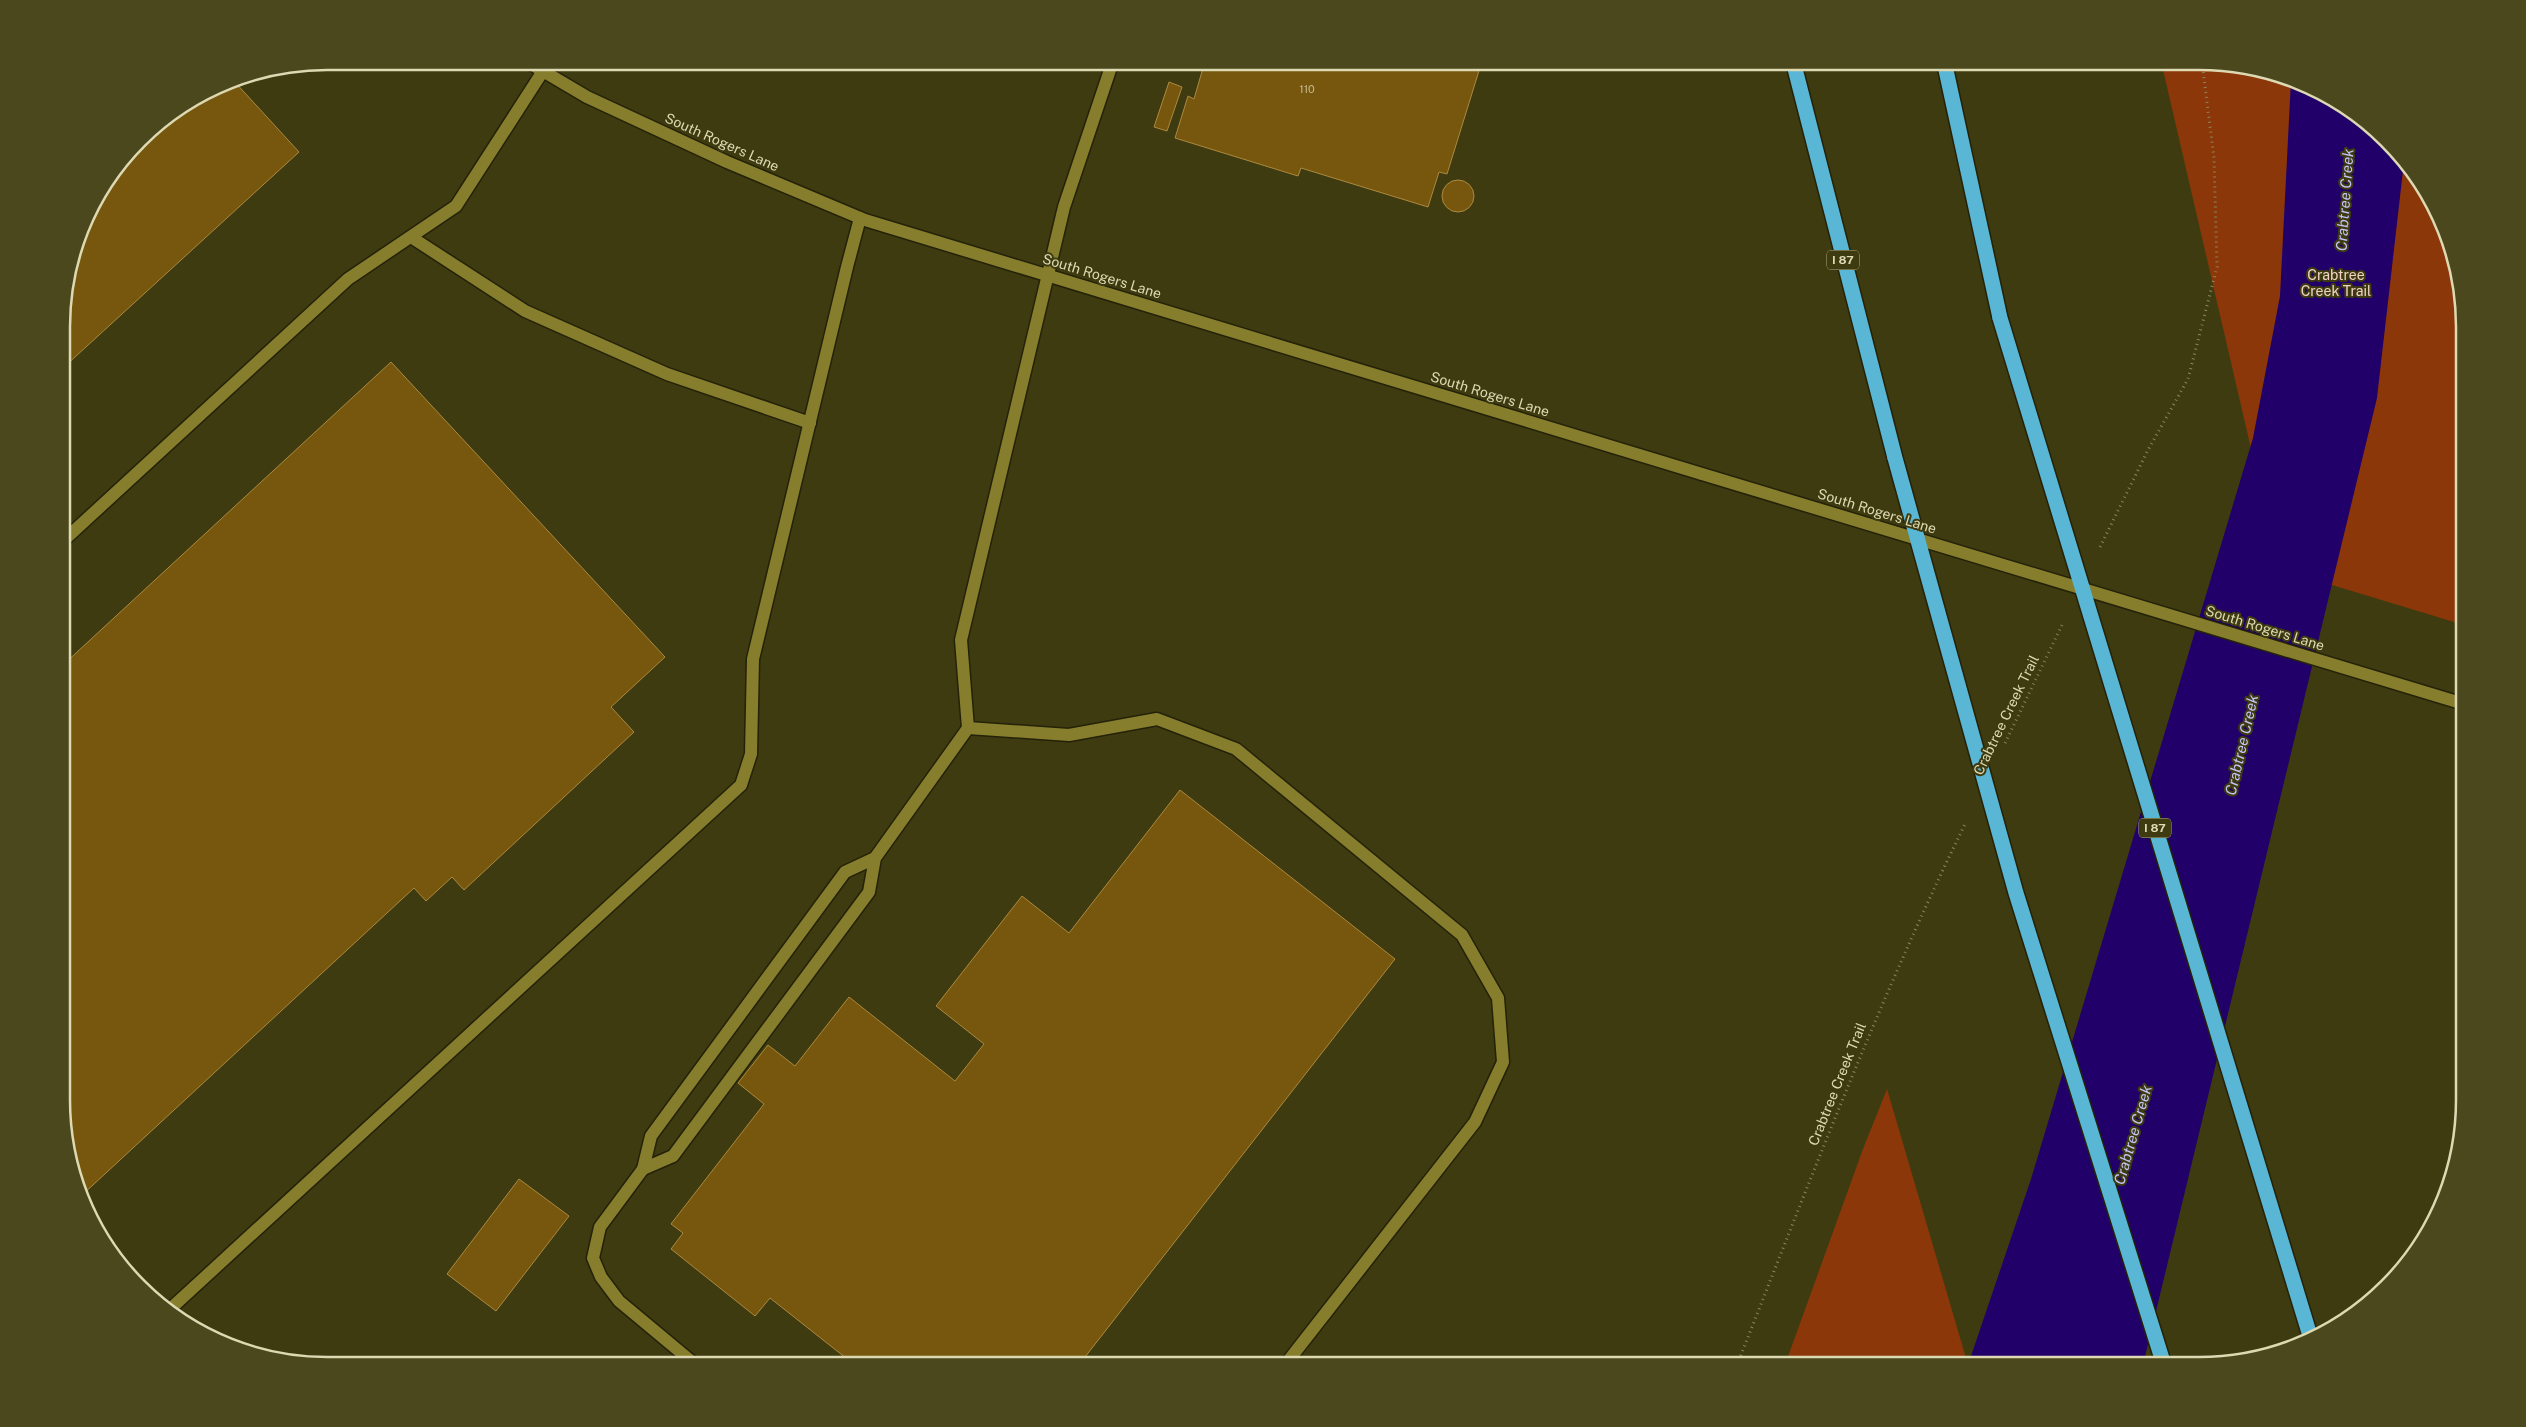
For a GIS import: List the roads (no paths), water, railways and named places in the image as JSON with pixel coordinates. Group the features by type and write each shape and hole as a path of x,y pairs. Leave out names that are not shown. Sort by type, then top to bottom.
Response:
{"highway":[{"name":"I 87","path":"1795,70 1895,458 2016,893 2161,1357"},
{"name":"I 87","path":"1946,70 2000,318 2308,1332"}],"street":[{"path":"643,1169 673,1156 730,1081 869,892 875,858 968,728 962,640 1064,207 1110,70"},
{"name":"South Rogers Lane","path":"543,71 587,97 727,162 860,218 2456,702"},
{"path":"70,535 348,279 456,206 543,71"},
{"path":"174,1306 741,785 751,754 753,659 860,218"},
{"path":"411,237 525,311 668,374 810,423"},
{"path":"968,728 1069,736 1157,719 1236,749 1462,934 1498,998 1503,1062 1475,1122 1292,1357"},
{"path":"686,1357 618,1301 601,1277 593,1258 600,1227 643,1169 651,1136 845,872 875,858"}],"water":[{"name":"Crabtree Creek","path":"2291,88 2342,113 2381,145 2403,171 2377,398 2145,1357 1971,1357 2031,1179 2253,438 2280,296"}],"park label":[{"name":"Crabtree Creek Trail","path":"2336,284"}]}
